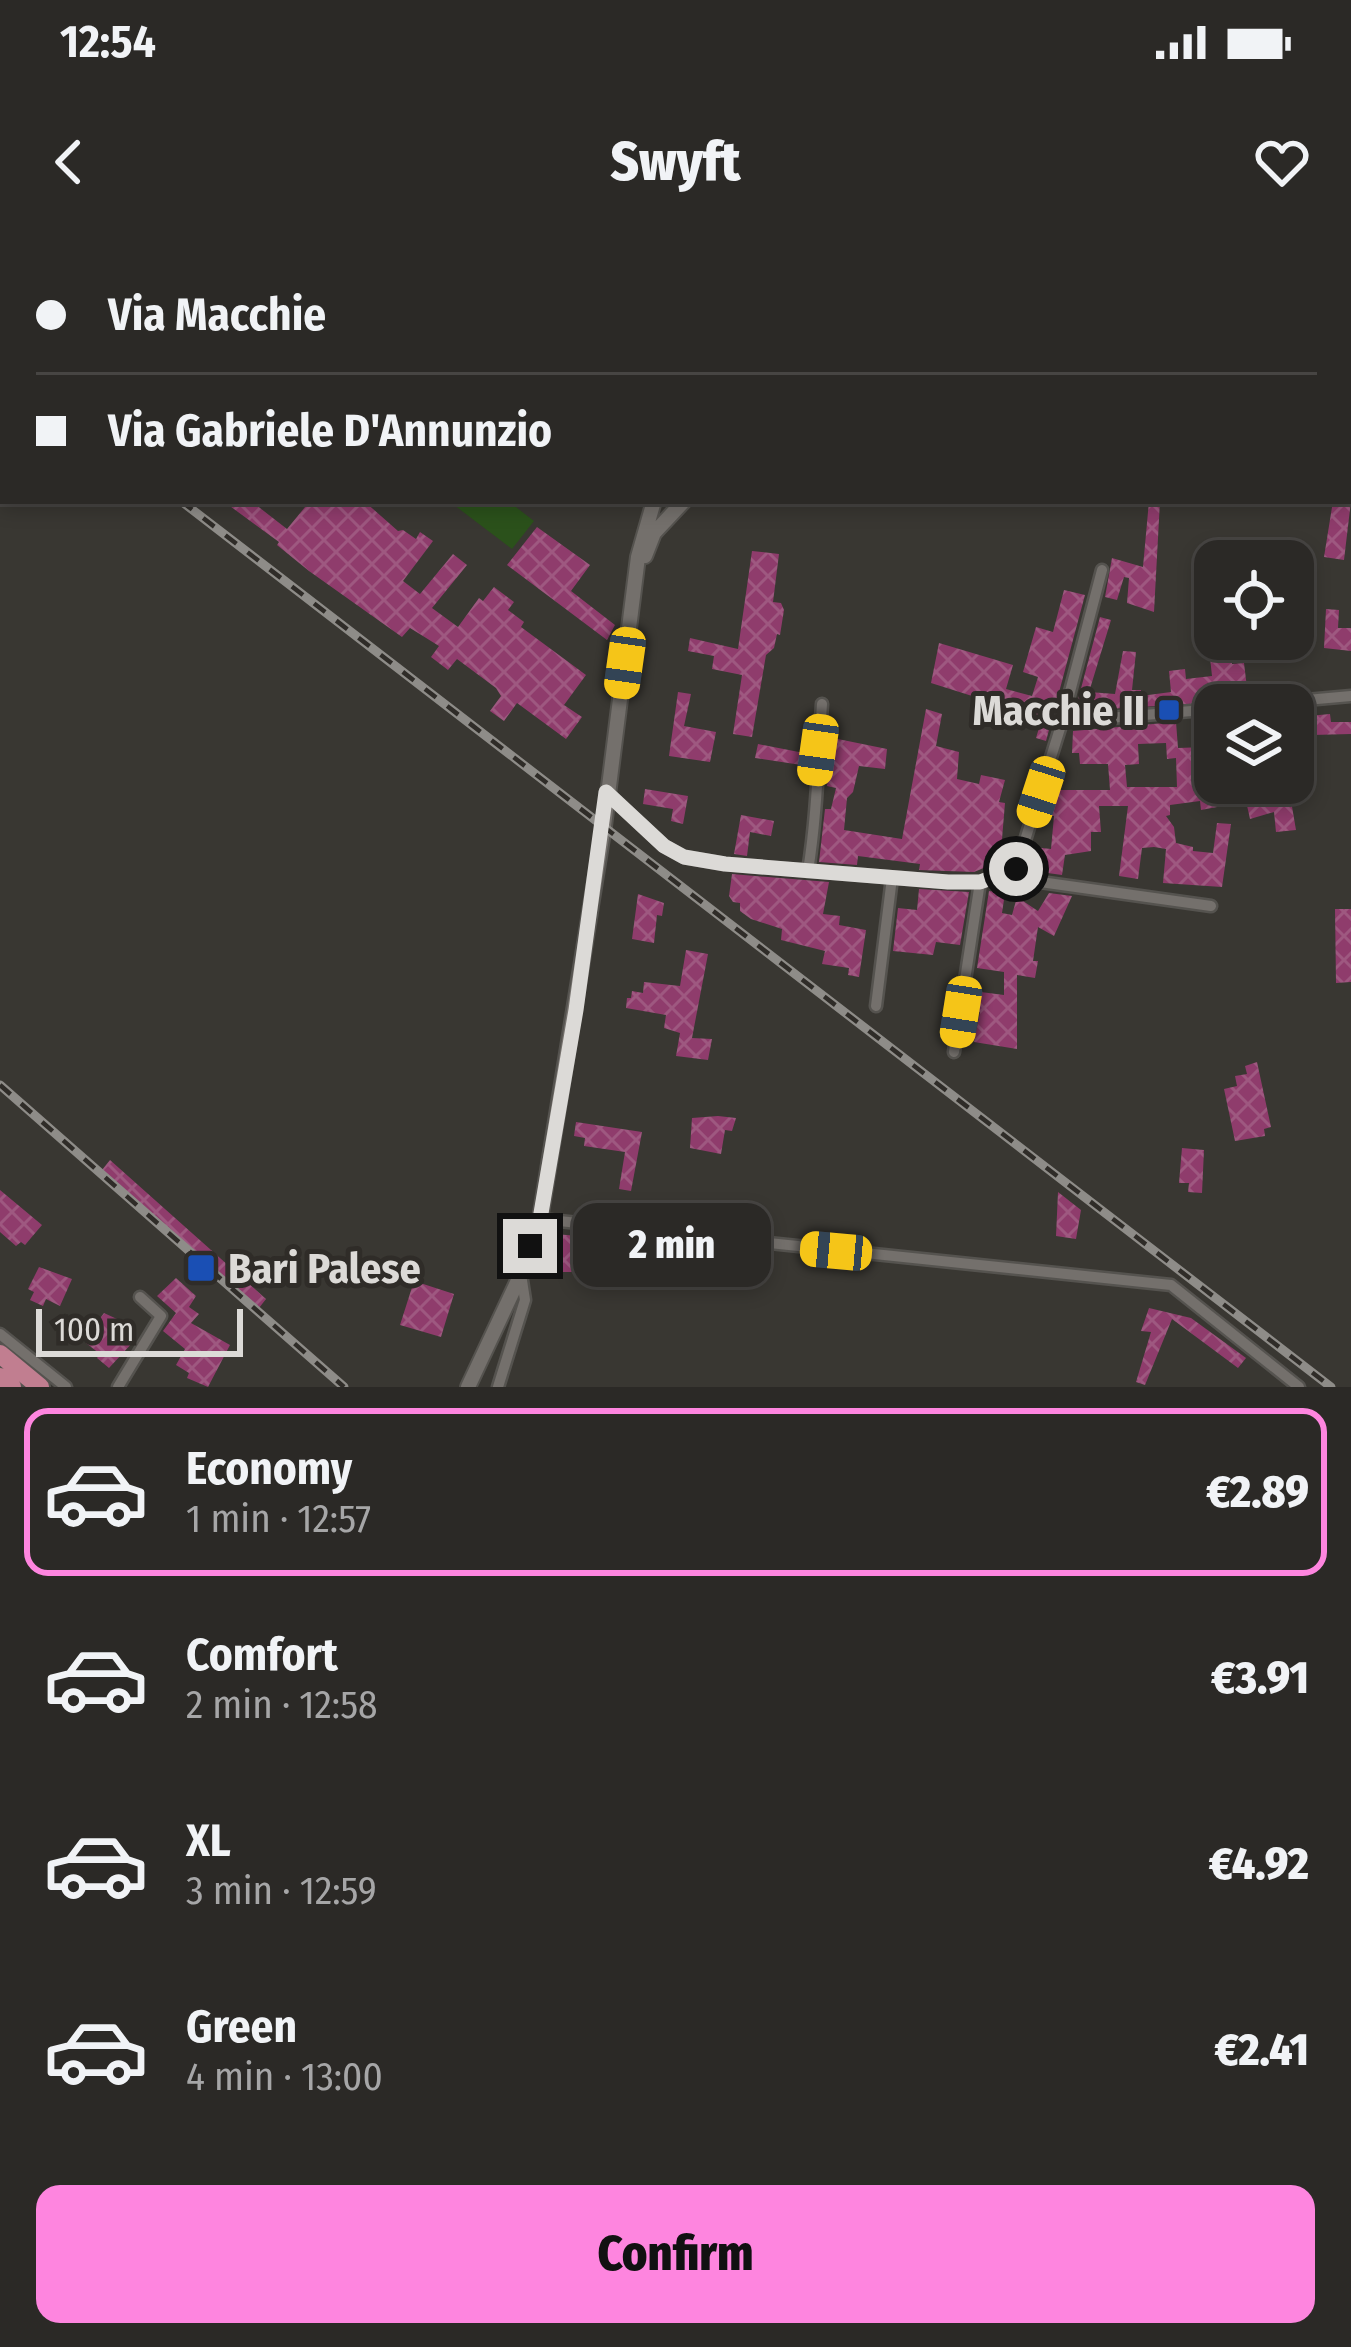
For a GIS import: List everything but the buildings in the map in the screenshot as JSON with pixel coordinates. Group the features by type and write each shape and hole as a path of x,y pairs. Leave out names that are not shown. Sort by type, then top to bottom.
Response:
{"highway":[{"path":"0,1354 40,1387"},
{"path":"0,1377 12,1387"}],"street":[{"path":"468,1387 540,1219 579,987 644,528 653,504"},
{"path":"637,578 654,533 682,504"},
{"path":"606,792 664,846 684,857 980,882 1016,869 1102,570"},
{"path":"1314,700 1351,697"},
{"path":"808,871 817,815 814,781 822,704"},
{"path":"1062,722 1194,711"},
{"path":"1006,873 1019,879 1211,906"},
{"path":"876,1006 892,878"},
{"path":"954,1052 980,882"},
{"path":"540,1219 1171,1285 1299,1387"},
{"path":"497,1387 525,1300 520,1274"},
{"path":"118,1387 161,1316 140,1297"},
{"path":"0,1334 66,1387"}],"green space":[{"path":"512,504 534,521 512,549 454,505"}],"railway":[{"path":"185,504 1331,1387"},
{"path":"0,1085 344,1387"}],"place":[{"name":"Macchie II","path":"1169,710"},
{"name":"Bari Palese","path":"201,1268"}],"route":[{"path":"530,1246 540,1219 576,1010 606,792 664,846 684,857 948,882 980,882 1016,869"}]}
